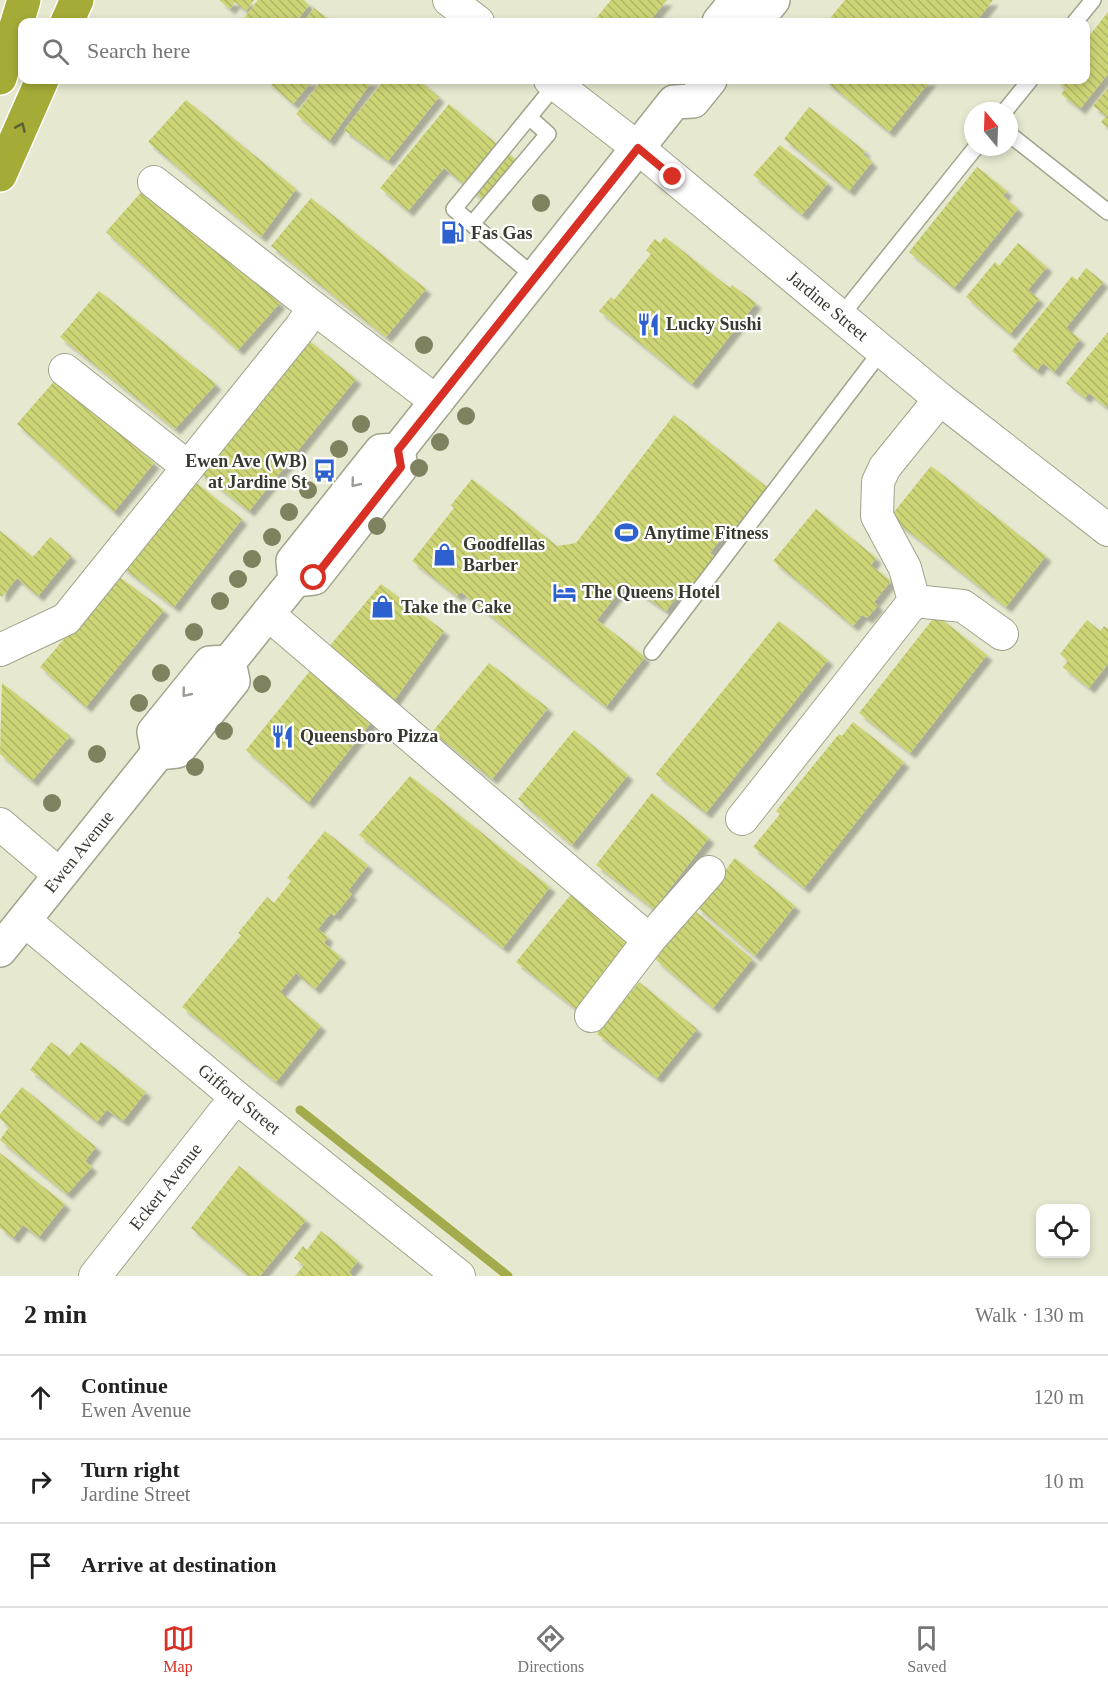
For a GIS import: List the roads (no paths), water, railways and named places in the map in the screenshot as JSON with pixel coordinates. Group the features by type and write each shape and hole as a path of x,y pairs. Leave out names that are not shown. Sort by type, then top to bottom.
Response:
{"highway":[{"path":"18,18 24,0"},
{"path":"69,18 76,0"},
{"path":"0,78 18,20"},
{"path":"0,175 40,84"}],"street":[{"path":"449,0 473,18"},
{"path":"722,18 737,0"},
{"path":"758,18 773,0"},
{"name":"Jardine Street","path":"556,84 638,148 940,399 1108,530"},
{"name":"Ewen Avenue","path":"0,951 158,753 177,751 233,681 229,662 295,580 314,578 365,513 401,467 398,450 638,148 674,91 693,101 707,84"},
{"path":"154,182 437,402"},
{"path":"4,643 66,619 314,308"},
{"path":"65,370 188,467"},
{"path":"914,602 905,568 878,516 878,482 885,467 940,399"},
{"path":"914,602 963,606 1002,634"},
{"path":"742,819 914,602"},
{"path":"268,614 649,940"},
{"path":"0,824 60,875"},
{"path":"591,1016 649,940 709,872"},
{"name":"Gifford Street","path":"24,920 236,1097 459,1276"},
{"name":"Eckert Avenue","path":"95,1276 236,1097"}],"lane":[{"path":"1078,18 1093,0"},
{"path":"535,277 454,209 529,117 552,84"},
{"path":"1012,102 1027,84"},
{"path":"472,224 548,134 529,117"},
{"path":"1018,141 1108,212"},
{"path":"840,317 969,156"},
{"path":"652,652 882,350"}],"waterway":[{"path":"300,1110 508,1276"}],"place":[{"name":"Fas Gas","path":"453,233"},
{"name":"Lucky Sushi","path":"648,324"},
{"name":"Ewen Ave (WB) at Jardine St","path":"325,471"},
{"name":"Anytime Fitness","path":"626,533"},
{"name":"Goodfellas Barber","path":"445,554"},
{"name":"The Queens Hotel","path":"564,592"},
{"name":"Take the Cake","path":"383,607"},
{"name":"Queensboro Pizza","path":"282,736"}]}
